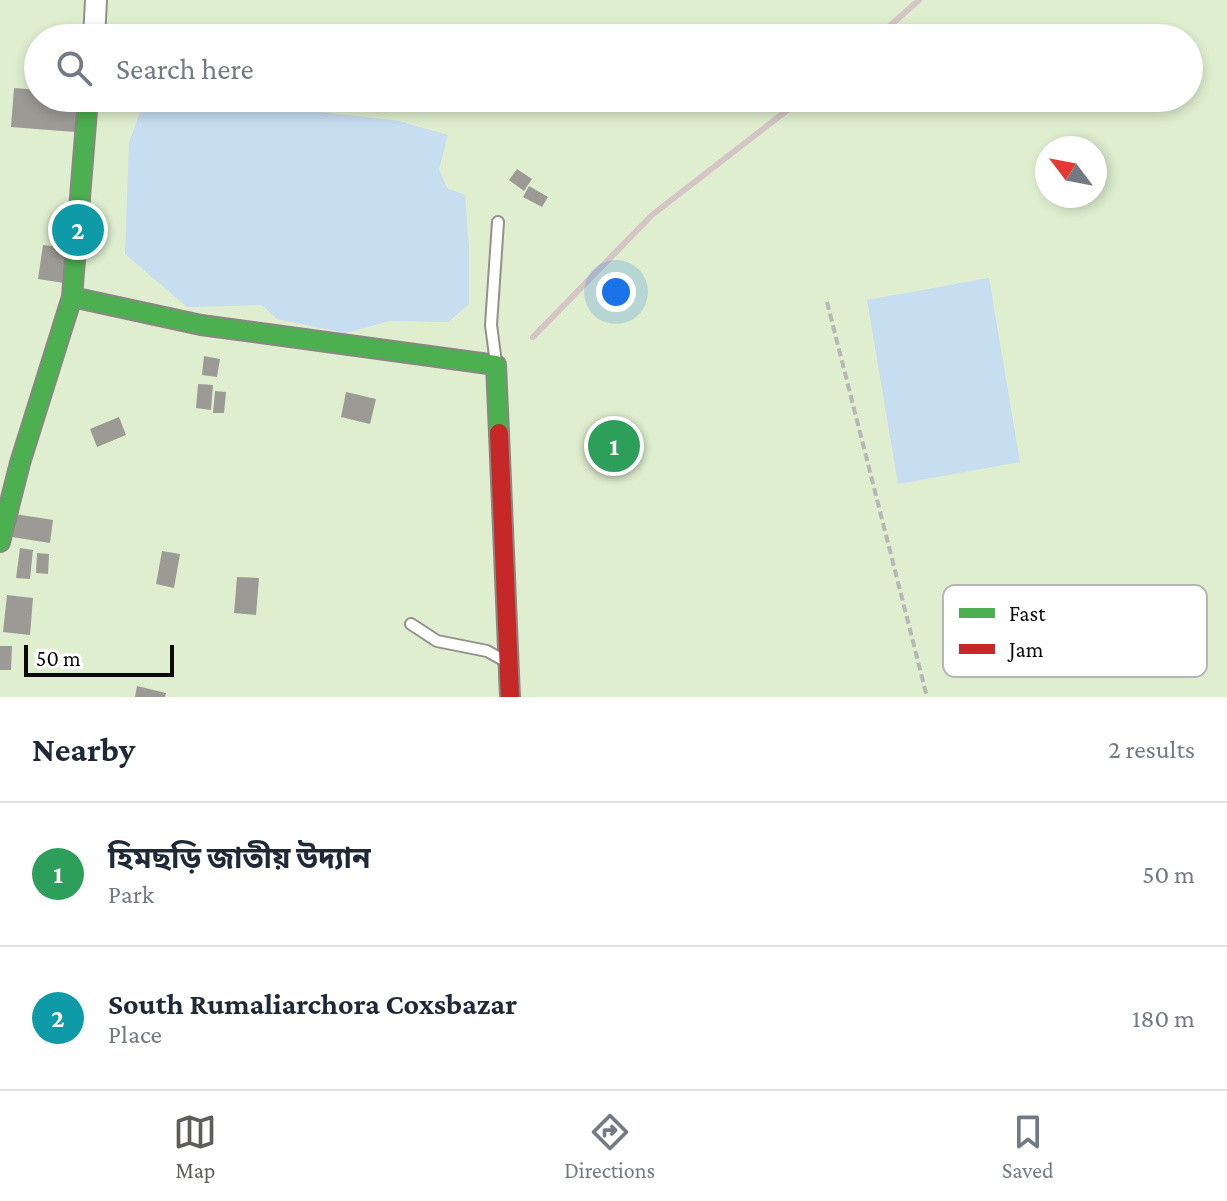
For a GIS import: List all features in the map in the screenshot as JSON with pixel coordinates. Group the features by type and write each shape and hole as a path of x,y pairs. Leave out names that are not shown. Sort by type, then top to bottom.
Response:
{"street":[{"path":"95,24 96,0"},
{"path":"0,542 18,470 66,325 72,297 87,112"},
{"path":"72,297 201,325 496,365 510,697"}],"lane":[{"path":"496,365 491,325 498,222"},
{"path":"411,624 437,641 487,651 510,663"}],"path":[{"path":"827,302 927,697"}],"green space":[{"path":"0,0 1227,0 1227,697 0,697"}],"water":[{"path":"140,112 321,112 399,121 448,135 439,169 447,188 465,195 469,304 448,322 390,321 345,333 277,319 262,305 187,307 125,254 129,143"},
{"path":"989,278 1020,462 898,484 867,300"}],"building":[{"path":"14,88 24,89 24,112 76,112 75,132 11,127"},
{"path":"517,169 532,179 524,191 509,180"},
{"path":"529,186 548,197 542,207 523,197"},
{"path":"43,245 69,248 64,283 38,279"},
{"path":"204,356 220,359 217,377 202,375"},
{"path":"198,384 213,385 211,410 196,408"},
{"path":"215,391 226,392 224,413 213,413"},
{"path":"346,392 376,399 370,424 341,417"},
{"path":"119,417 126,435 97,447 90,429"},
{"path":"15,514 53,520 50,543 12,537"},
{"path":"20,548 33,550 30,579 16,578"},
{"path":"162,551 180,554 174,588 156,584"},
{"path":"37,553 49,554 48,574 36,573"},
{"path":"237,577 259,578 256,615 234,613"},
{"path":"7,595 33,598 30,635 3,632"},
{"path":"0,646 12,646 11,670 0,670"},
{"path":"137,686 166,693 165,697 135,697"}],"railway":[{"path":"892,24 919,0"},
{"path":"533,337 652,215 785,112"}],"traffic: fast":[{"path":"0,542 20,463 72,297 87,112"},
{"path":"72,297 201,325 496,365 499,433"}],"traffic: jam":[{"path":"499,433 510,697"}],"place":[{"name":"South Rumaliarchora Coxsbazar","path":"78,230"},
{"name":"হিমছড়ি জাতীয় উদ্যান","path":"614,446"}]}
